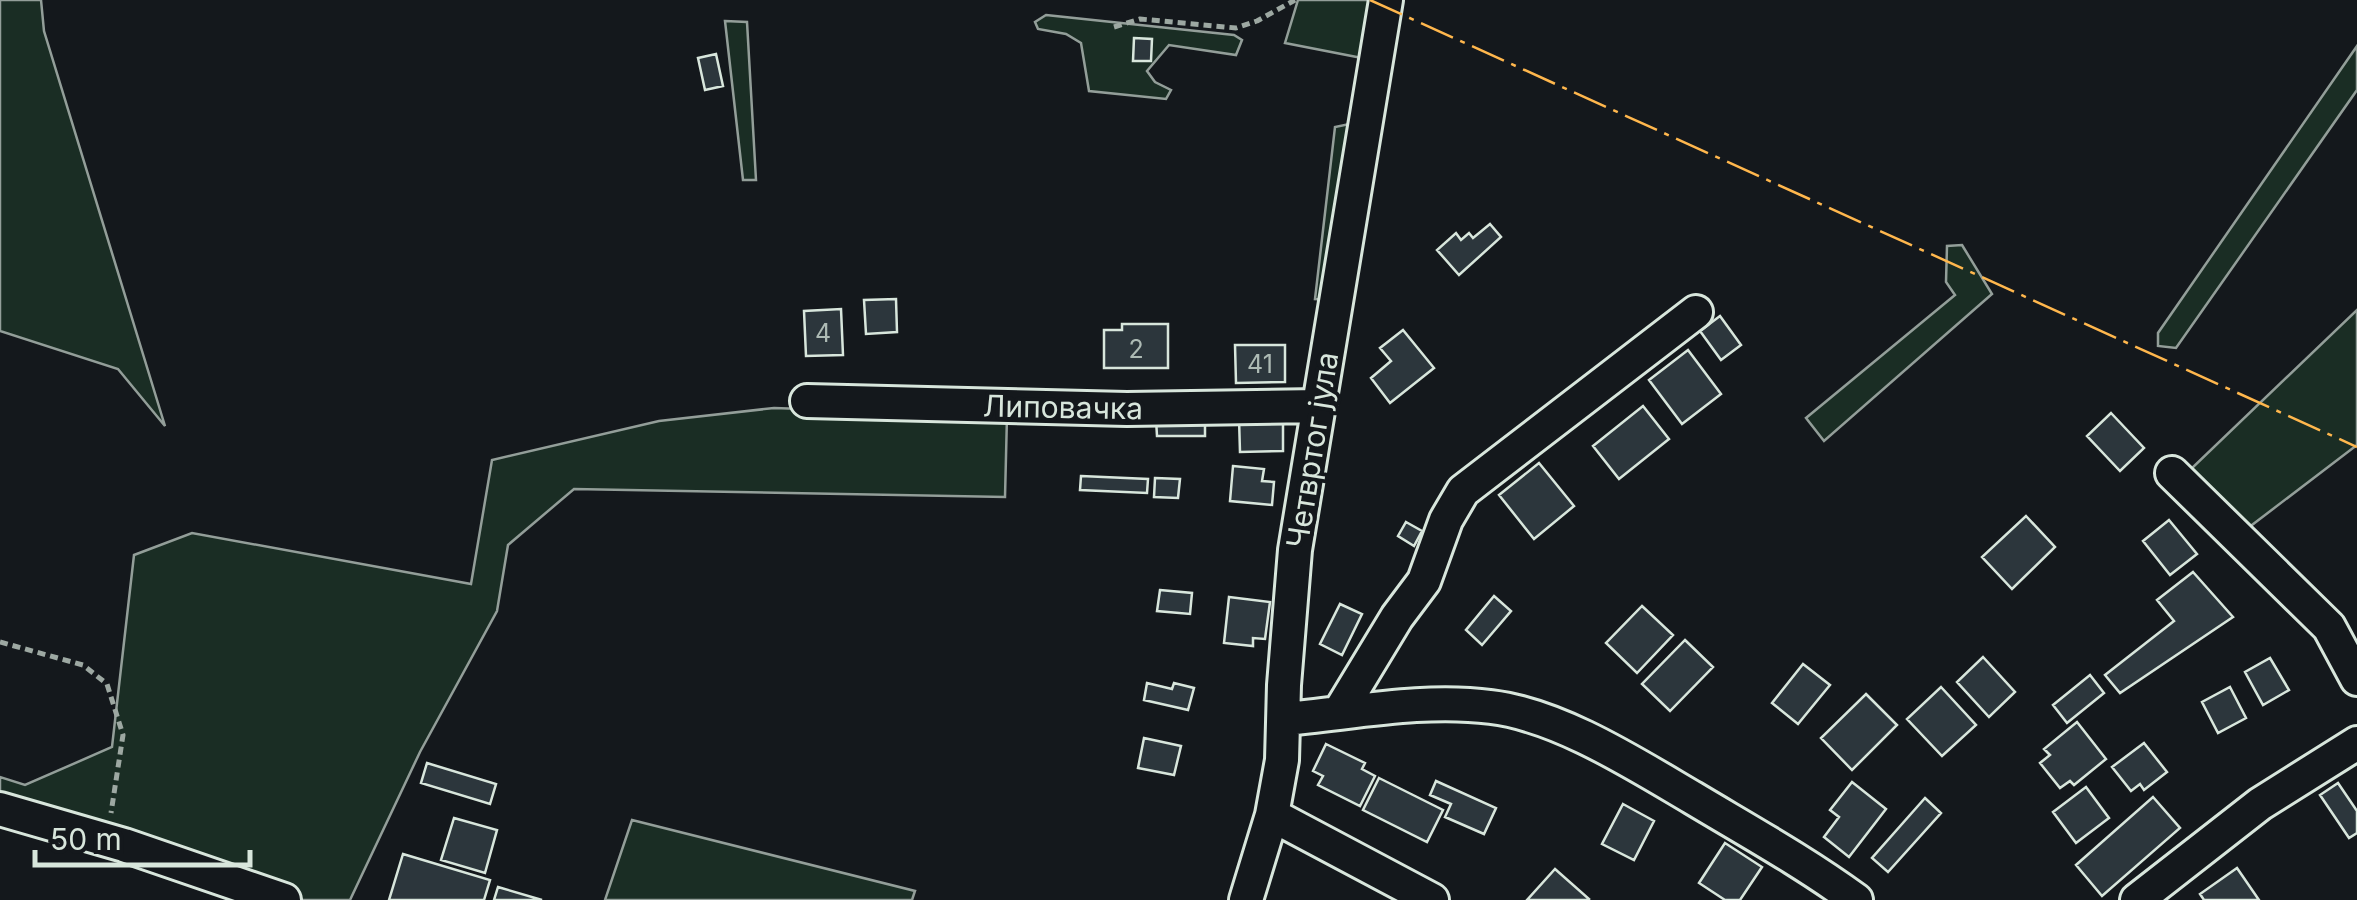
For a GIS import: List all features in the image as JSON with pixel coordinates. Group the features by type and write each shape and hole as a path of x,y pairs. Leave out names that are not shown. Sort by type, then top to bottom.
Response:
{"street":[{"name":"Четвртог јула","path":"1246,900 1272,815 1285,719 1295,550 1386,0"},
{"path":"1340,711 1397,617 1424,581 1446,520 1463,491 1696,312"},
{"name":"Липовачка","path":"808,402 1127,409 1319,406"},
{"path":"2172,473 2329,627 2357,679"},
{"path":"1285,719 1450,704 1496,707 1538,720 1593,742 1672,786 1856,900"},
{"path":"2137,900 2260,804 2357,744"},
{"path":"0,809 284,900"},
{"path":"1272,815 1432,900"}],"path":[{"path":"1114,27 1140,19 1236,28 1295,0"},
{"path":"0,642 83,664 107,684 122,735 107,841"}],"green space":[{"path":"0,0 41,0 44,31 165,426 118,369 0,331"},
{"path":"1298,0 1378,0 1367,59 1285,43"},
{"path":"1046,15 1234,35 1242,40 1236,55 1169,45 1147,71 1155,82 1171,90 1166,99 1089,91 1081,43 1066,34 1038,29 1035,22"},
{"path":"725,21 747,22 756,180 743,180"},
{"path":"2357,46 2357,90 2176,348 2158,346 2158,333"},
{"path":"1354,123 1331,300 1315,299 1335,127"},
{"path":"1962,245 1992,294 1824,441 1806,418 1955,295 1946,282 1947,246"},
{"path":"2357,310 2357,445 2248,528 2192,468"},
{"path":"774,408 1007,416 1005,497 574,489 508,545 497,611 420,752 350,900 254,900 0,801 0,777 25,785 112,747 134,555 192,533 471,584 492,460 659,421"},
{"path":"632,820 915,891 912,900 605,900"}],"building":[{"path":"1134,38 1152,39 1151,61 1133,61"},
{"path":"716,54 723,86 705,90 698,58"},
{"path":"1490,224 1501,237 1459,275 1437,250 1456,233 1461,240 1469,233 1473,238"},
{"path":"896,299 897,332 866,334 864,300"},
{"path":"841,309 843,355 806,356 804,311"},
{"path":"1720,316 1741,345 1721,360 1700,331"},
{"path":"1122,324 1168,324 1168,368 1104,368 1104,330 1122,330"},
{"path":"1403,330 1434,368 1390,403 1371,378 1391,361 1380,348"},
{"path":"1235,345 1285,345 1285,382 1236,383"},
{"path":"1688,350 1721,394 1682,424 1649,380"},
{"path":"1643,406 1669,439 1619,479 1593,446"},
{"path":"2111,413 2144,448 2120,471 2087,436"},
{"path":"1283,417 1283,451 1240,452 1239,418"},
{"path":"1156,419 1205,419 1205,436 1157,436"},
{"path":"1539,463 1574,506 1534,539 1499,495"},
{"path":"1233,466 1264,469 1262,481 1274,482 1272,505 1230,501"},
{"path":"1081,476 1148,479 1147,493 1080,490"},
{"path":"1155,478 1180,479 1178,498 1154,497"},
{"path":"2026,516 2055,547 2012,589 1982,557"},
{"path":"2169,520 2197,554 2170,575 2143,541"},
{"path":"1406,522 1422,531 1414,546 1398,536"},
{"path":"2193,572 2233,617 2120,693 2105,675 2174,621 2157,600"},
{"path":"1160,590 1192,593 1190,614 1157,611"},
{"path":"1494,596 1511,611 1482,645 1466,630"},
{"path":"1229,597 1270,602 1265,639 1253,638 1253,646 1224,643"},
{"path":"1340,604 1362,614 1342,655 1320,644"},
{"path":"1642,606 1673,635 1637,673 1606,643"},
{"path":"1685,640 1713,667 1670,711 1642,684"},
{"path":"1983,657 2015,692 1989,717 1957,682"},
{"path":"2270,658 2289,690 2263,705 2245,672"},
{"path":"1803,664 1830,685 1798,724 1772,703"},
{"path":"2090,675 2104,693 2067,723 2053,705"},
{"path":"1147,683 1172,689 1174,683 1194,688 1188,710 1144,700"},
{"path":"1941,687 1976,725 1942,756 1907,719"},
{"path":"2230,687 2246,718 2218,733 2202,702"},
{"path":"1866,694 1897,725 1852,770 1821,738"},
{"path":"2077,722 2106,759 2074,785 2070,781 2060,788 2040,763 2050,755 2044,749"},
{"path":"1144,738 1181,746 1174,775 1138,768"},
{"path":"2144,743 2167,772 2144,790 2140,784 2131,791 2112,767"},
{"path":"1326,744 1365,763 1362,769 1375,776 1360,806 1318,785 1323,776 1313,771"},
{"path":"427,763 496,784 490,804 421,783"},
{"path":"1379,778 1443,810 1427,842 1363,810"},
{"path":"1436,781 1496,808 1484,834 1445,817 1451,804 1430,795"},
{"path":"1852,782 1886,809 1849,857 1824,837 1839,817 1830,810"},
{"path":"2338,783 2357,811 2357,833 2349,838 2320,795"},
{"path":"2086,787 2109,818 2076,843 2053,812"},
{"path":"2153,797 2180,828 2102,896 2076,865"},
{"path":"1925,798 1941,813 1888,872 1872,858"},
{"path":"1623,804 1654,821 1634,860 1602,844"},
{"path":"454,818 497,830 485,873 441,860"},
{"path":"1725,843 1762,867 1740,900 1725,900 1699,883"},
{"path":"403,854 490,880 484,900 389,900"},
{"path":"2237,868 2259,900 2204,900 2200,894"},
{"path":"1555,869 1589,899 1527,900"},
{"path":"498,887 542,900 494,900"}],"power":[{"path":"1370,0 2357,447"}]}
